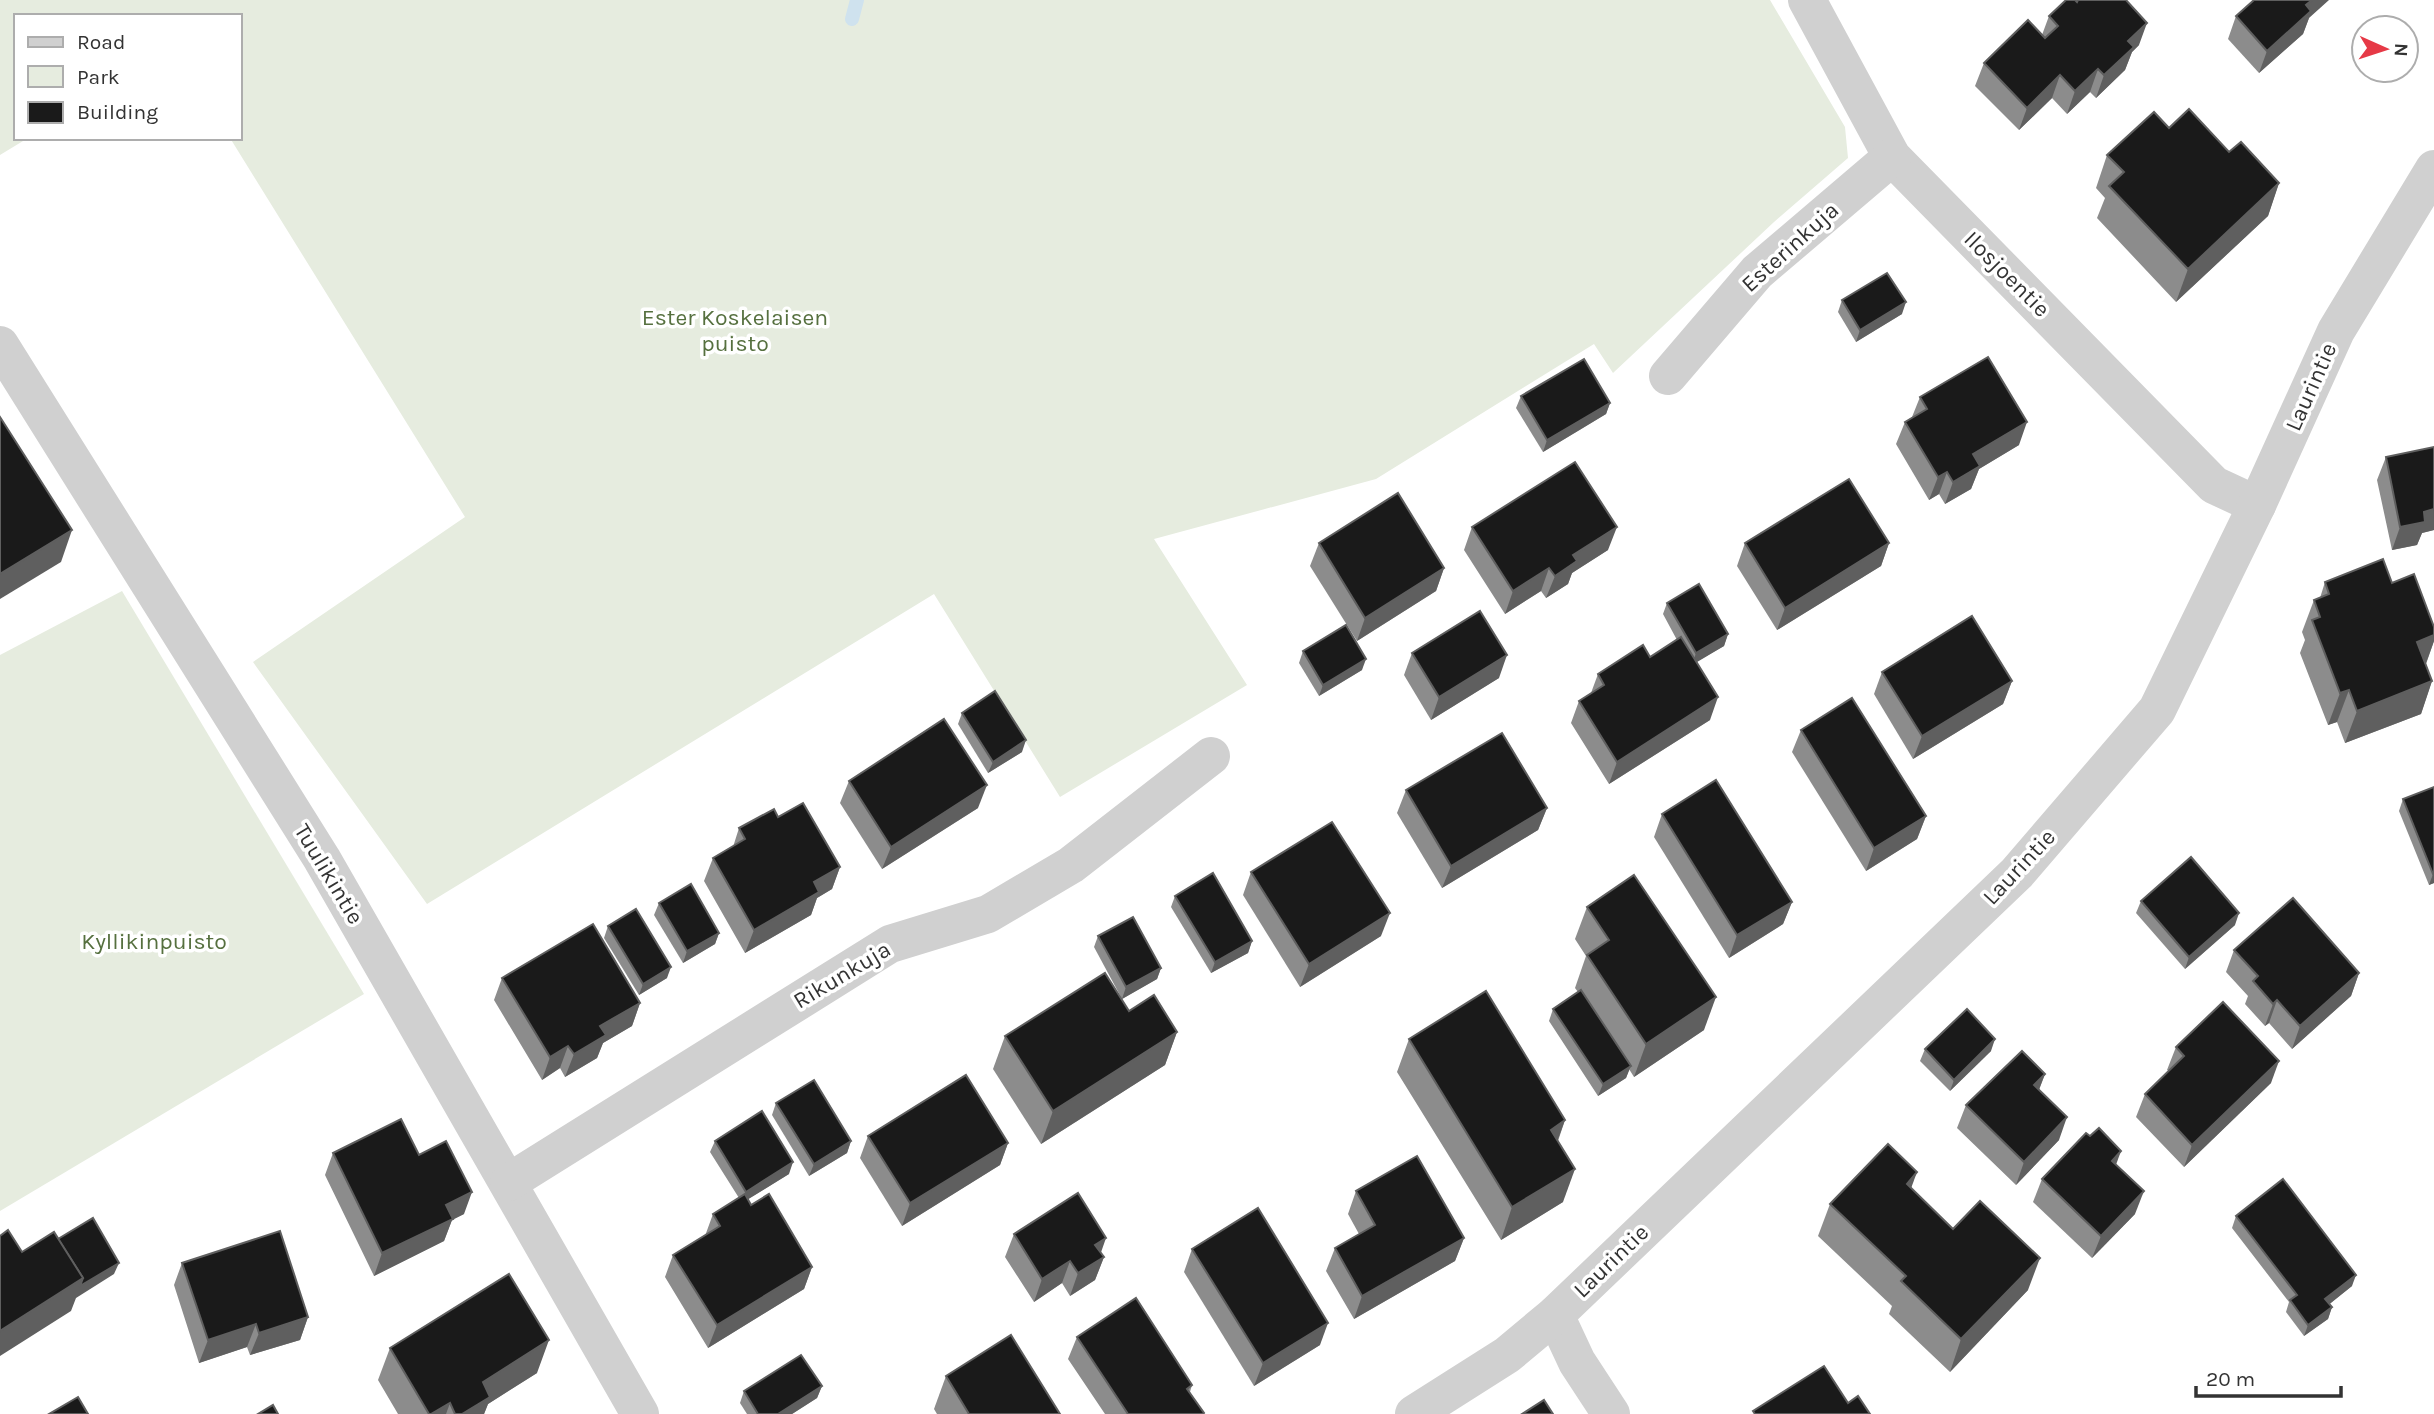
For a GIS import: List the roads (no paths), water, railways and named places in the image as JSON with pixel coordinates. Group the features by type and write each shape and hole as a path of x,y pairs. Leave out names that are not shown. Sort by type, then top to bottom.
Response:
{"street":[{"name":"Ilosjoentie","path":"1807,0 1892,158 2214,485 2257,505"},
{"name":"Esterinkuja","path":"1668,376 1757,272 1892,158"},
{"name":"Laurintie","path":"1414,1414 1507,1355 1555,1315 2017,873 2157,710 2257,505 2336,331 2434,169"},
{"name":"Tuulikintie","path":"0,345 322,859 640,1414"},
{"name":"Rikunkuja","path":"509,1182 890,944 988,914 1071,865 1211,756"},
{"path":"1555,1315 1577,1362 1611,1414"}],"waterway":[{"path":"852,19 857,0"}],"park label":[{"name":"Ester Koskelaisen puisto","path":"735,330"},
{"name":"Kyllikinpuisto","path":"154,941"}]}
